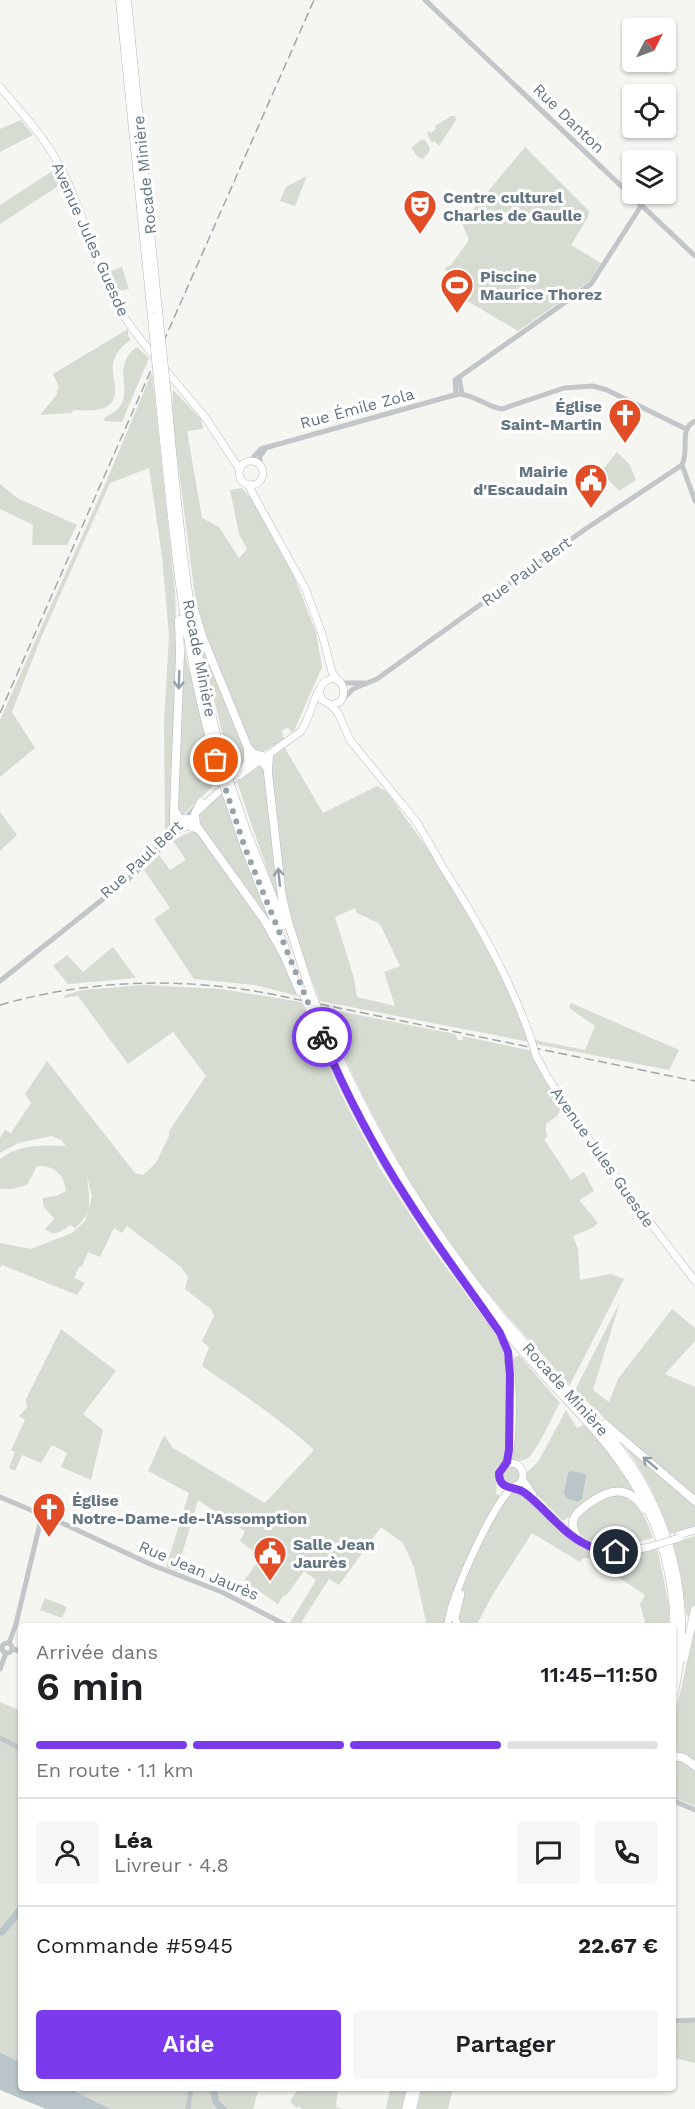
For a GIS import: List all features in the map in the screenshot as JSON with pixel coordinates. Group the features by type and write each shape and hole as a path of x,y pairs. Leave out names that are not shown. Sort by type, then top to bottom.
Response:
{"highway":[{"name":"Rocade Minière","path":"120,0 155,314"},
{"name":"Rocade Minière","path":"127,0 178,580 194,674 245,848 312,1009 322,1039 385,1163 419,1219 467,1285 511,1339 617,1457 644,1500 664,1554 673,1598 674,1623"},
{"name":"Rocade Minière","path":"163,399 182,555 198,661 223,771"},
{"path":"182,555 199,628 248,748 249,758 259,759"},
{"path":"178,580 176,584 180,654 174,810 179,818 200,831"},
{"path":"248,748 268,773 282,897 305,992"},
{"path":"240,775 259,759"},
{"path":"185,822 201,802"},
{"path":"174,810 185,822"},
{"path":"185,822 194,820 262,916 305,992"},
{"name":"Rocade Minière","path":"312,1009 362,1106 416,1200 449,1249 486,1298 629,1461 648,1493 664,1527 676,1571 681,1608 680,1653 676,1680"},
{"path":"467,1285 500,1333 508,1352 510,1442 506,1464"},
{"path":"564,1387 695,1501"},
{"path":"576,1535 573,1522 579,1511 605,1494 620,1492 634,1498 642,1507 664,1554"},
{"path":"676,1691 695,1610"},
{"path":"676,1756 684,1758 695,1766"},
{"path":"406,2109 410,2091"},
{"path":"412,2109 416,2091"}],"main road":[{"name":"Avenue Jules Guesde","path":"0,87 39,134 58,162 108,287 123,316 203,414 240,470"},
{"name":"Avenue Jules Guesde","path":"226,448 236,457 248,462"},
{"path":"260,506 259,483 263,474 260,465 248,462 240,470 240,478 248,485 306,590 332,672 345,689 343,699 336,704 318,704 310,711"},
{"path":"248,485 259,483"},
{"path":"327,652 326,675 320,691 321,698 328,704"},
{"path":"323,683 330,680 339,682"},
{"name":"Rue Paul Bert","path":"201,802 222,782 302,730 320,691"},
{"name":"Avenue Jules Guesde","path":"343,699 344,719 357,750"},
{"name":"Avenue Jules Guesde","path":"328,704 338,713 347,736 357,750 416,822 456,887 496,959 526,1024 536,1056 548,1078 606,1165 695,1281"},
{"name":"Rue Paul Bert","path":"185,822 218,791 259,759"},
{"path":"447,1623 450,1609 493,1511 501,1484 499,1473 506,1464 513,1463 520,1467 523,1480 532,1494 576,1535 591,1544 609,1549 648,1545"},
{"path":"493,1511 504,1495 523,1480"},
{"path":"501,1484 526,1494 570,1534 585,1545 600,1550 616,1552 695,1532"},
{"path":"457,1623 459,1600 473,1556"}],"street":[{"name":"Rue Danton","path":"425,0 695,256"},
{"path":"641,206 593,283 457,379 459,395 495,408 505,409 564,388 593,386 610,391 686,429"},
{"name":"Rue Émile Zola","path":"248,462 259,450 266,447 459,395"},
{"path":"695,421 686,429 686,452 682,465 695,501"},
{"path":"260,465 260,456 266,447"},
{"name":"Rue Paul Bert","path":"343,699 353,689 372,682 584,530 682,465"},
{"path":"339,682 348,684 372,682"},
{"name":"Rue Paul Bert","path":"0,981 138,866 185,822 201,802"},
{"name":"Rue Jean Jaurès","path":"0,1497 152,1565 222,1592 282,1623"},
{"path":"0,1669 6,1653 10,1652 42,1515"},
{"path":"6,1653 2,1647 5,1643 18,1650"},
{"path":"0,1738 18,1747"},
{"path":"676,1804 695,1810"},
{"path":"676,2021 695,2020"},
{"path":"188,2109 191,2091"}],"shaded area":[{"path":"455,116 456,120 439,146 434,141 432,143 427,133 429,131 431,133 436,129 435,126"},
{"path":"21,120 33,135 0,152 0,129"},
{"path":"421,140 425,140 430,148 423,159 418,157 411,148"},
{"path":"525,147 589,211 588,217 571,245 601,263 590,281 518,331 464,299 450,295 453,279 444,268 451,265 469,240 462,223"},
{"path":"57,168 63,183 0,224 0,205"},
{"path":"307,176 295,206 280,201 286,187"},
{"path":"122,267 129,289 118,291 110,271"},
{"path":"128,329 128,336 131,340 116,354 114,360 115,394 109,405 97,410 74,410 71,413 40,415 58,393 56,392 59,387 53,374"},
{"path":"137,347 149,358 122,422 104,421 105,417 117,410 122,402 124,365 128,356"},
{"path":"152,372 175,591 177,650 184,650 218,781 182,816 171,814 170,829 165,832 164,722 169,636 162,556 149,468 110,483 41,638 12,712 35,748 0,777 0,720 104,487"},
{"path":"173,390 201,419 203,429 187,431 202,518 219,527 239,558 247,549 239,534 230,490 242,488 250,497 291,569 316,632 322,667 294,731 291,732 288,727 282,731 284,739 232,771 202,652 172,415"},
{"path":"617,452 630,465 636,480 619,491 601,472"},
{"path":"0,484 17,498 77,525 67,545 32,545 33,525 0,509"},
{"path":"285,748 323,813 377,786 387,792 437,862 494,961 530,1042 320,1001 298,944 286,902 278,901 237,782","holes":["355,908 357,913 380,924 400,966 384,972 395,1006 357,997 354,978 335,917"]},
{"path":"221,792 269,917 262,921 298,996 255,985 194,979 154,919 170,908 144,870 159,855 170,870 186,860 173,841 195,831 199,814"},
{"path":"0,812 17,835 0,851"},
{"path":"113,947 136,978 68,984 53,966 67,955 83,972"},
{"path":"144,985 221,989 301,1002 342,1096 379,1167 431,1247 496,1334 506,1354 514,1358 519,1355 560,1403 540,1442 528,1458 501,1463 496,1467 496,1494 505,1497 516,1490 564,1532 592,1550 610,1554 657,1548 669,1605 669,1623 645,1623 640,1604 645,1595 589,1558 583,1558 580,1562 532,1533 493,1594 478,1623 426,1623 414,1567 403,1543 381,1527 339,1585 329,1579 301,1623 290,1623 316,1580 304,1571 278,1604 244,1581 261,1557 240,1541 245,1531 198,1500 177,1571 166,1567 189,1493 148,1471 164,1435 173,1448 265,1503 314,1450 274,1416 202,1366 209,1347 202,1341 214,1316 212,1310 185,1289 188,1277 181,1267 127,1226 122,1233 114,1228 100,1257 88,1252 74,1278 85,1283 77,1295 2,1265 0,1268 0,1243 31,1249 72,1233 85,1221 92,1197 87,1176 89,1204 85,1216 75,1228 70,1225 55,1233 45,1229 54,1219 45,1208 43,1198 56,1196 66,1191 63,1180 57,1172 48,1167 37,1166 27,1185 0,1189 0,1159 16,1150 39,1146 66,1146 61,1140 52,1136 18,1143 0,1153 0,1138 5,1130 11,1133 31,1103 25,1094 47,1061 135,1173 143,1175 156,1163 169,1136 169,1131 206,1076 173,1032 128,1064 78,996 64,998 65,995 82,990"},
{"path":"571,1003 679,1050 669,1070 536,1044 535,1040 585,1050 595,1026 569,1008"},
{"path":"323,1008 455,1034 458,1040 463,1040 462,1036 532,1051 548,1085 562,1106 557,1116 546,1124 548,1136 544,1139 571,1180 584,1172 594,1191 579,1200 598,1223 573,1236 578,1249 580,1280 611,1274 624,1279 570,1385 480,1283 425,1206 387,1142 353,1076"},
{"path":"620,1302 593,1390 609,1402 618,1379 672,1309 695,1328 695,1341 665,1374 695,1387 695,1527 670,1534 651,1489 625,1447 628,1441 575,1390"},
{"path":"61,1329 116,1371 83,1414 103,1430 91,1480 61,1467 67,1453 52,1445 41,1463 22,1455 15,1471 9,1468 15,1452 11,1450 25,1420 19,1416 27,1408 26,1399"},
{"path":"566,1410 577,1428 585,1424 617,1463 637,1496 615,1488 606,1490 563,1521 532,1490 525,1477 526,1473 538,1462"},
{"path":"512,1467 518,1470 521,1476 518,1482 512,1485 506,1482 503,1476 506,1470"},
{"path":"572,1471 586,1476 582,1499 578,1502 566,1498 564,1493 568,1473"},
{"path":"610,1495 628,1498 639,1507 653,1538 631,1543 605,1544 584,1538 578,1529 577,1517 593,1504"},
{"path":"695,1536 695,1618 686,1615 681,1577 673,1543"},
{"path":"45,1598 67,1607 62,1618 40,1610"},
{"path":"695,1624 695,1806 676,1799 676,1706"},
{"path":"0,1702 18,1710 18,2061 0,2052"},
{"path":"695,2022 695,2063 676,2058 676,2024"},
{"path":"0,2052 18,2061 18,2091 74,2091 111,2109 46,2109 0,2090"},
{"path":"74,2091 258,2091 253,2109 111,2109"},
{"path":"297,2091 338,2091 336,2107 343,2109 302,2109 299,2106 296,2108 290,2101"},
{"path":"389,2091 406,2091 401,2109 386,2109"},
{"path":"421,2091 452,2091 448,2109 417,2109"}],"waterway":[{"path":"0,1932 18,1913"},
{"path":"214,2091 218,2105 223,2109"}],"railway":[{"path":"0,713 314,0"},
{"path":"0,1005 65,990 99,986 166,983 233,988 695,1081"}],"way so far":[{"path":"216,760 245,848 322,1037"}],"place":[{"name":"Centre culturel Charles de Gaulle","path":"420,235"},
{"name":"Piscine Maurice Thorez","path":"457,314"},
{"name":"Église Saint-Martin","path":"625,444"},
{"name":"Mairie d'Escaudain","path":"591,509"},
{"name":"Église Notre-Dame-de-l'Assomption","path":"49,1538"},
{"name":"Salle Jean Jaurès","path":"270,1582"}],"route":[{"path":"322,1037 370,1138 419,1219 500,1333 508,1352 510,1442 506,1464 499,1473 501,1482 505,1486 522,1491 567,1532 585,1545 616,1552"}]}
